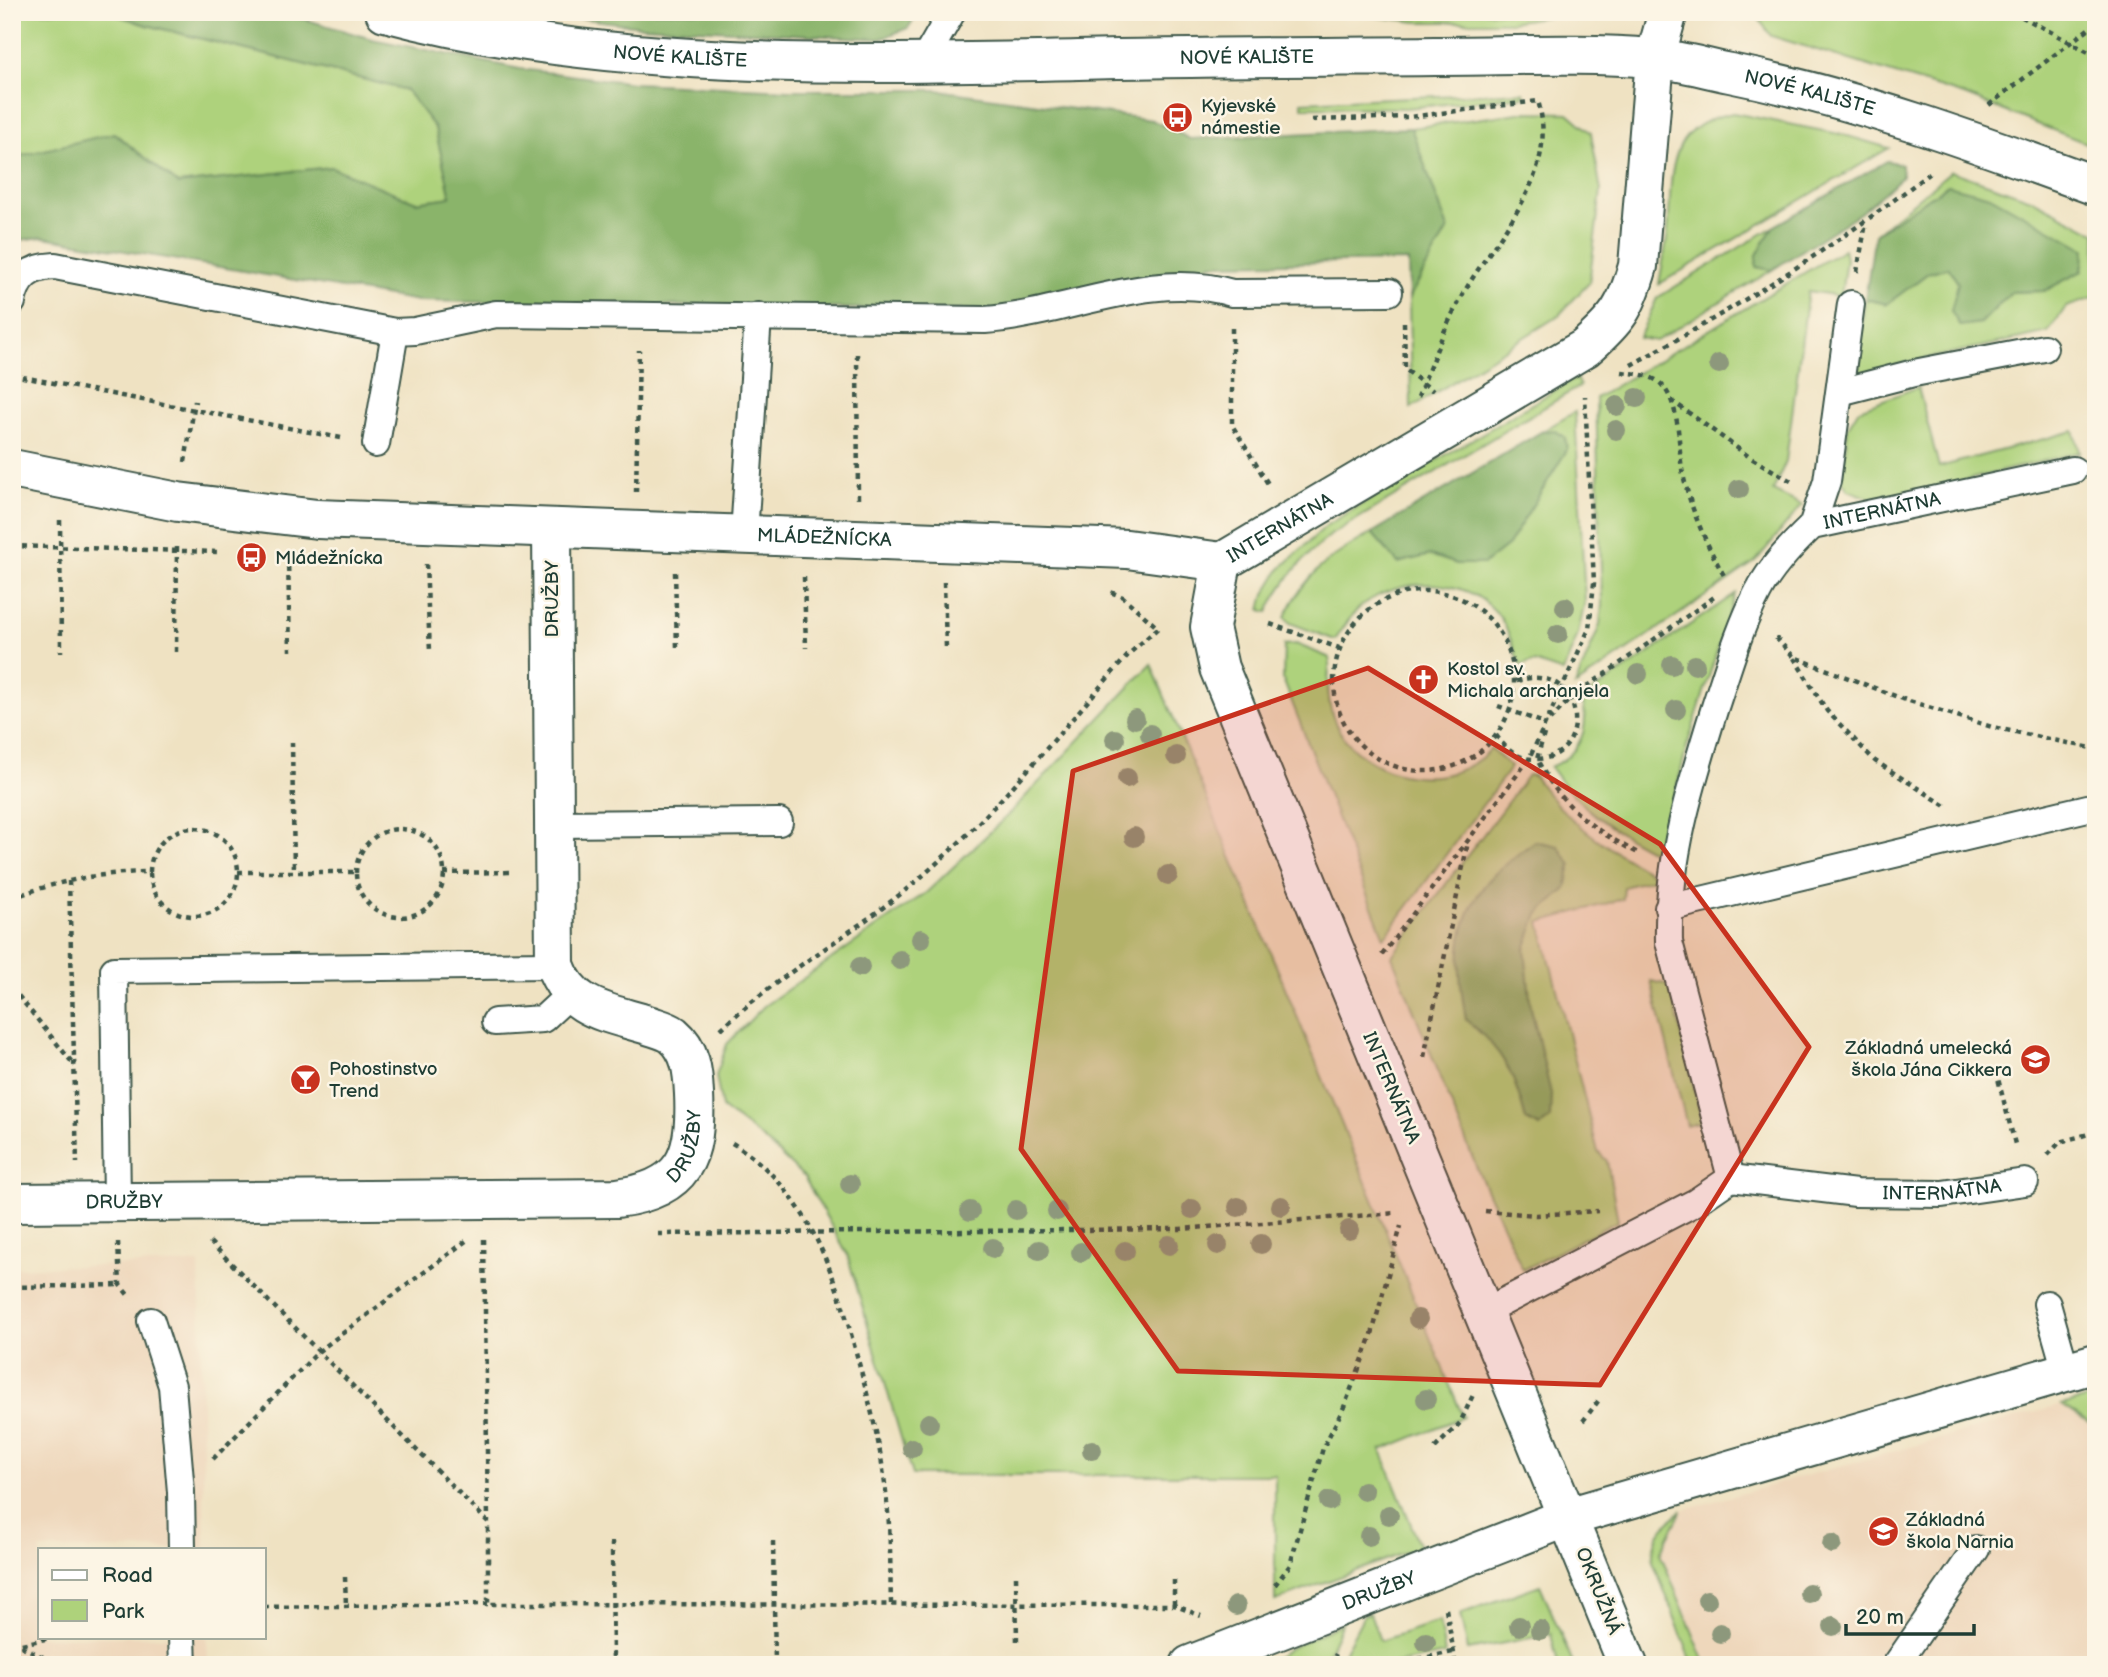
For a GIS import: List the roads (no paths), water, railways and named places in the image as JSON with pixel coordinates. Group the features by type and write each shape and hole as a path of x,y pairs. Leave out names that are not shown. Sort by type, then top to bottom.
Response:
{"street":[{"name":"NOVÉ KALIŠTE","path":"385,12 436,26 551,44 689,57 922,64 1221,57 1655,58 1784,84 1962,137 2096,186"},
{"name":"INTERNÁTNA","path":"1568,1517 1219,668 1210,627 1222,562 1585,348 1615,321 1629,296 1638,266 1655,58 1668,12"},
{"name":"MLÁDEŽNÍCKA","path":"12,469 178,502 331,520 1127,549 1222,562"},
{"name":"DRUŽBY","path":"12,1203 617,1198 649,1191 671,1178 688,1155 695,1125 690,1059 672,1035 582,1004 562,979 554,872 552,528"},
{"name":"DRUŽBY","path":"1190,1665 1568,1517 2081,1367"},
{"name":"OKRUŽNÁ","path":"1568,1517 1628,1665"}],"lane":[{"path":"922,64 951,12"},
{"path":"12,302 15,290 24,275 36,267 55,266 395,332 415,331 496,314 1013,318 1127,292 1177,285 1208,286 1232,293 1389,292"},
{"path":"1812,526 1822,494 1840,392 1851,304"},
{"path":"744,535 758,316"},
{"path":"376,444 395,332"},
{"path":"1840,392 1914,373 2044,348"},
{"name":"INTERNÁTNA","path":"2025,1182 1942,1194 1856,1193 1731,1178 1669,942 1668,908 1671,869 1696,767 1740,629 1759,589 1787,549 1812,526 2073,470"},
{"path":"1668,908 2096,806"},
{"path":"554,824 779,822"},
{"path":"117,1202 114,970 562,979 543,1019 495,1022"},
{"path":"1484,1312 1660,1220 1731,1178"},
{"path":"2047,1304 2081,1367"},
{"path":"150,1321 173,1386 181,1492 181,1548"},
{"path":"1896,1665 1976,1549"},
{"path":"183,1638 183,1665"}],"place":[{"name":"Kyjevské námestie","path":"1178,117"},
{"name":"Mládežnícka","path":"252,558"},
{"name":"Kostol sv. Michala archanjela","path":"1424,680"},
{"name":"Základná umelecká škola Jána Cikkera","path":"2035,1059"},
{"name":"Pohostinstvo Trend","path":"306,1080"},
{"name":"Základná škola Narnia","path":"1883,1531"}]}
